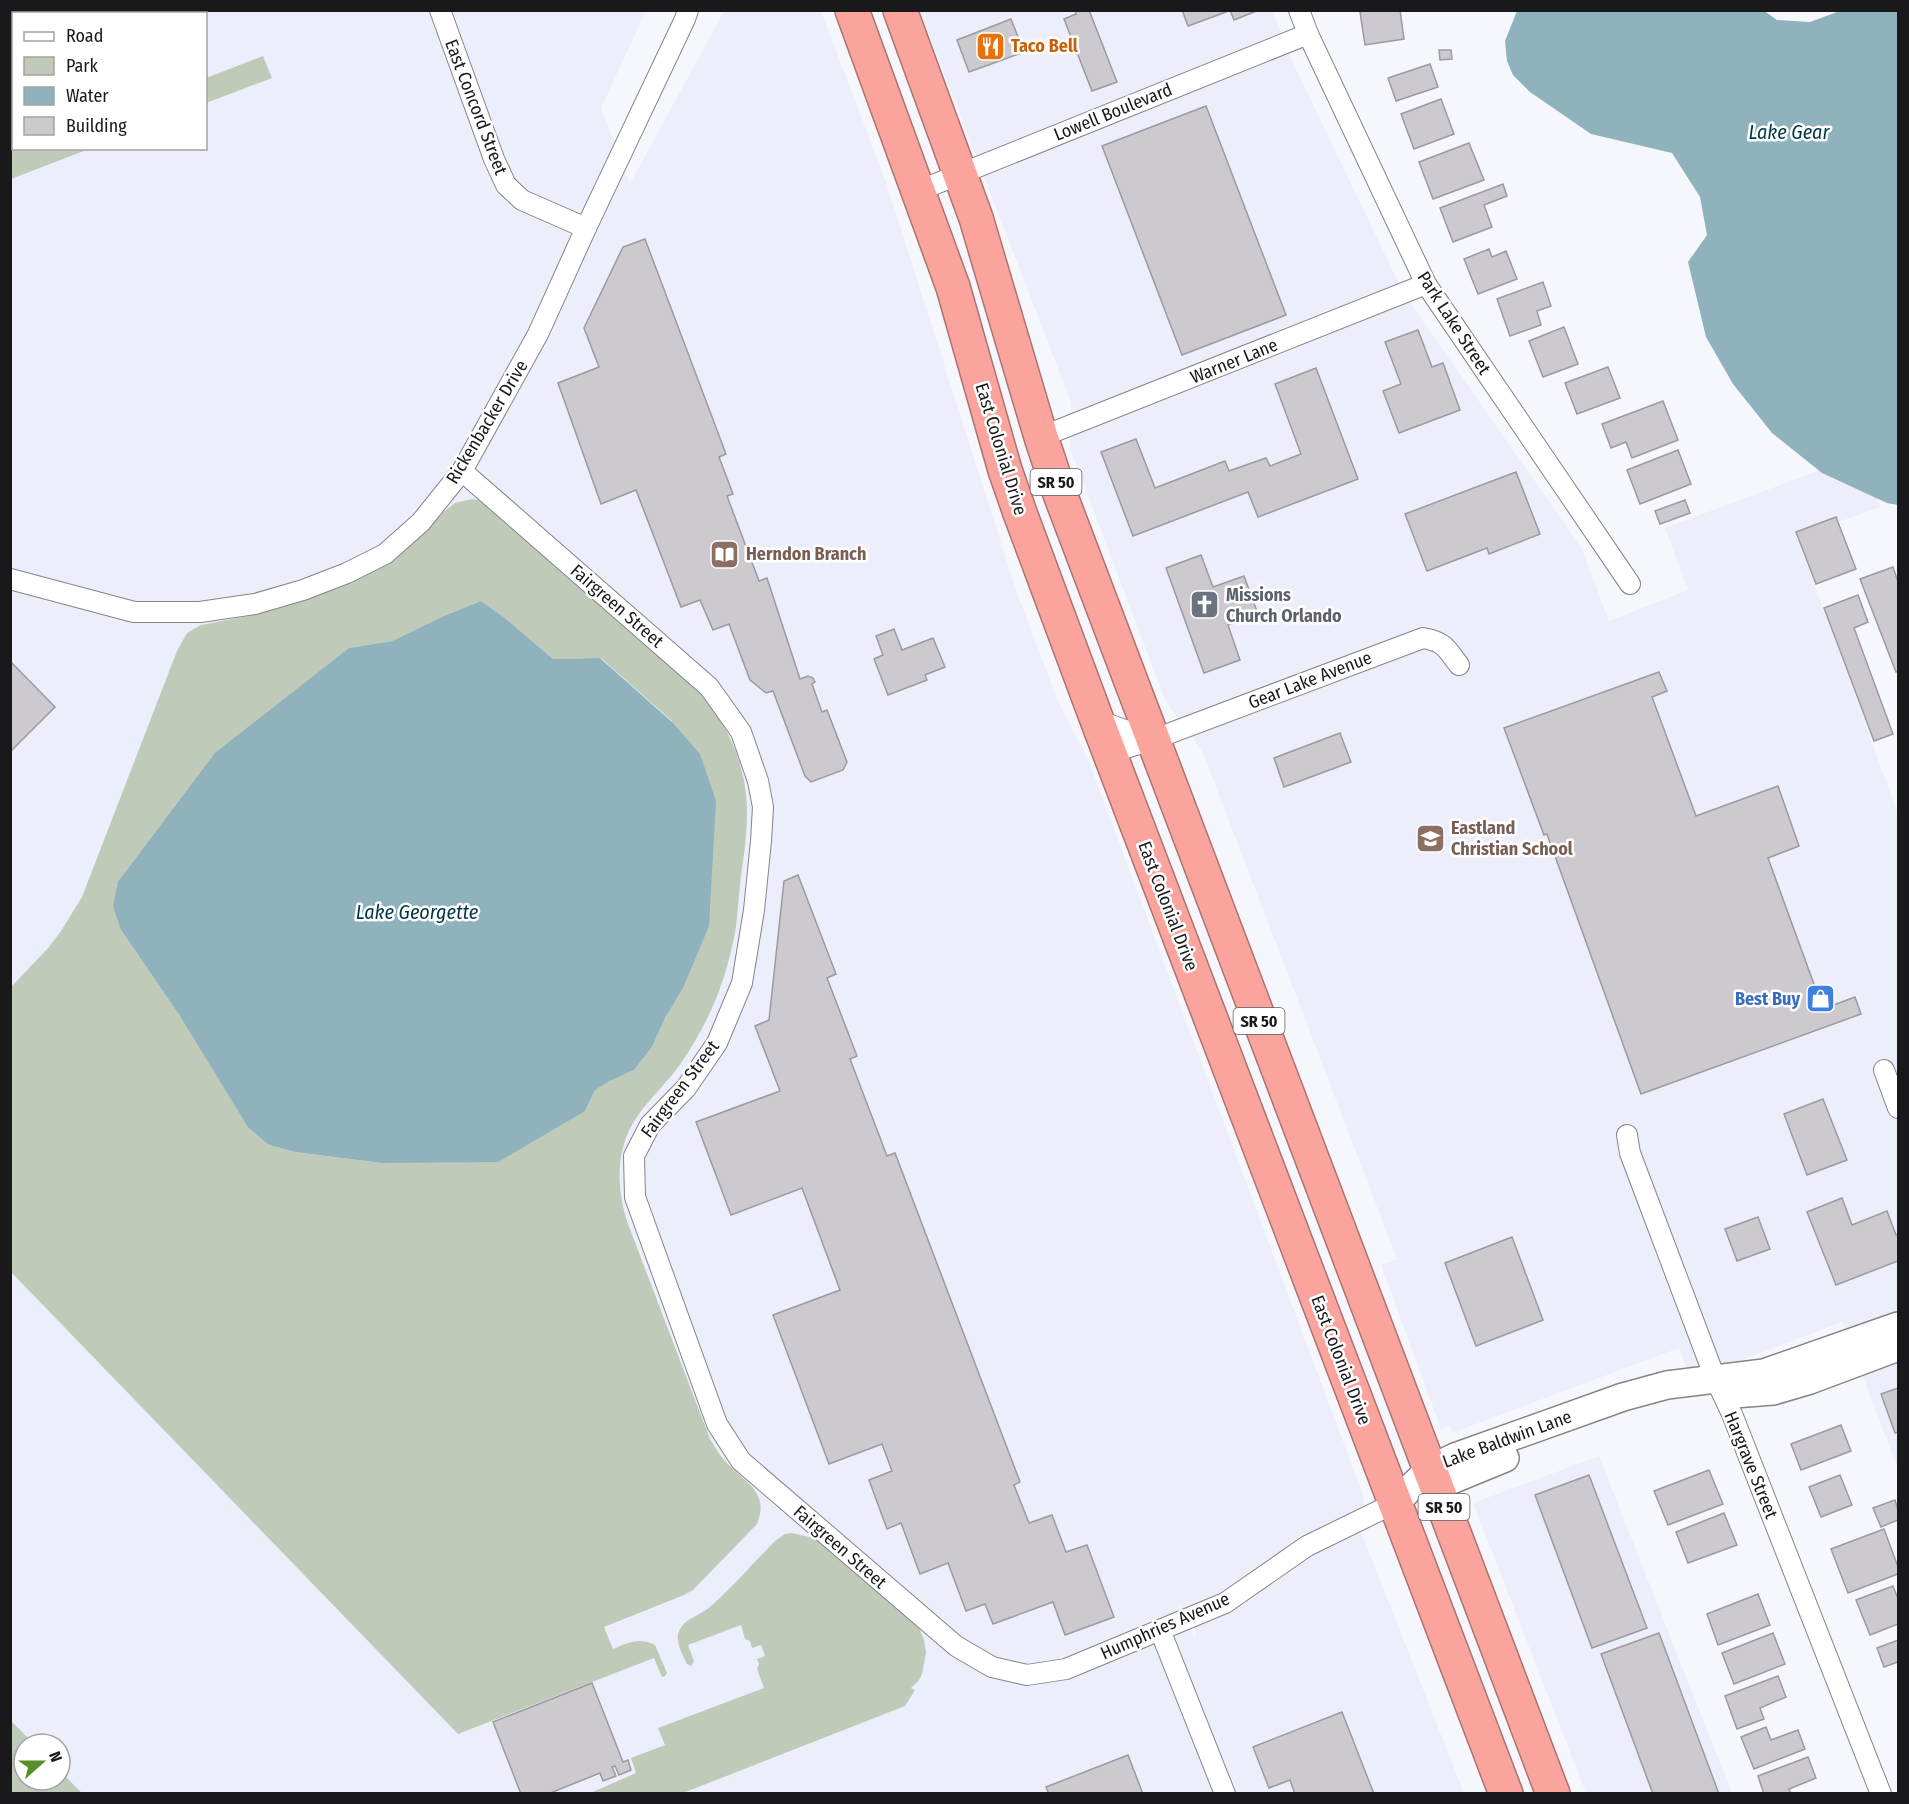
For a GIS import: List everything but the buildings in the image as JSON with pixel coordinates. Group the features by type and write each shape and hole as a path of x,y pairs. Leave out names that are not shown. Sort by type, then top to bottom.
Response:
{"highway":[{"name":"East Colonial Drive","path":"852,10 953,287 1020,513 1506,1794"},
{"name":"SR 50","path":"900,10 976,218 1060,494 1553,1794"},
{"path":"977,368 1000,404 1016,422 1041,437"},
{"path":"997,441 1014,447 1029,457 1060,494"},
{"path":"1218,1038 1253,1077 1268,1088 1287,1094"}],"street":[{"name":"East Concord Street","path":"440,10 494,159 506,184 522,200 586,228"},
{"name":"Park Lake Street","path":"1299,10 1308,34 1426,284 1630,584"},
{"name":"Rickenbacker Drive","path":"10,579 134,612 200,612 255,604 314,586 385,554 421,522 462,471 538,334 689,13"},
{"name":"Lowell Boulevard","path":"918,191 1308,34"},
{"name":"Warner Lane","path":"1041,437 1426,284"},
{"name":"Fairgreen Street","path":"462,471 709,687 741,732 758,781 763,807 754,910 742,983 717,1043 686,1088 650,1125 634,1156 634,1197 717,1424 741,1461 956,1646"},
{"name":"Gear Lake Avenue","path":"1110,753 1152,740 1423,638 1438,641 1444,645 1459,665"},
{"path":"1097,720 1152,740"},
{"path":"1884,1070 1899,1108"},
{"name":"Hargrave Street","path":"1627,1135 1630,1153 1719,1387 1881,1794"},
{"name":"Lake Baldwin Lane","path":"1395,1503 1433,1477 1503,1459 1657,1404 1764,1373 1899,1326"},
{"name":"Lake Baldwin Lane","path":"1719,1387 1773,1391 1810,1380 1899,1347"},
{"name":"Humphries Avenue","path":"956,1646 992,1666 1027,1675 1066,1669 1225,1603 1307,1546 1395,1503"},
{"path":"1161,1630 1225,1794"}],"shaded area":[{"path":"11,11 646,11 601,108 630,184 726,11 821,11 886,182 1017,593 1058,701 1088,760 1364,1497 1363,1507 1315,1530 1204,1603 1192,1609 1178,1606 1195,1639 1195,1626 1199,1617 1358,1524 1464,1793 11,1794"},
{"path":"920,11 1272,11 1294,65 1404,294 1581,547 1609,621 1688,590 1665,528 1860,455 1880,507 1797,537 1898,814 1898,1469 1842,1322 1691,1379 1679,1348 1452,1433 1450,1425 1441,1429 1381,1265 1397,1259 1203,753 1165,700 1070,448 1071,402"},
{"path":"1599,1456 1732,1793 1586,1793 1473,1503"}],"green space":[{"path":"263,56 272,78 207,103 207,78"},
{"path":"12,119 12,150 86,150 11,179"},
{"path":"472,499 485,501 695,686 724,726 739,760 745,785 747,824 736,929 726,969 710,1012 692,1047 676,1070 648,1102 627,1135 621,1160 620,1186 628,1224 710,1439 724,1460 755,1491 761,1505 757,1524 693,1590 604,1627 613,1649 634,1641 644,1641 655,1645 667,1673 665,1676 662,1677 654,1658 458,1734 11,1272 11,987 49,947 82,897 177,651 187,633 201,625 258,614 321,593 455,503","holes":["481,601 505,618 553,659 601,658 672,721 666,1016 652,1047 634,1070 595,1090 585,1111 381,1163 295,1152 269,1145 121,930 349,648 392,641"]},
{"path":"791,1533 814,1538 918,1625 926,1653 922,1674 911,1688 915,1690 905,1706 683,1793 588,1794 636,1773 631,1758 665,1745 658,1728 764,1688 757,1669 759,1664 757,1659 765,1656 761,1645 752,1648 750,1641 745,1639 741,1625 688,1645 694,1661 691,1666 687,1664 681,1651 678,1633 686,1622 706,1610 735,1583 775,1541"},
{"path":"10,1720 22,1732 12,1732 12,1792 72,1792 72,1783 82,1793 11,1793"}],"water":[{"name":"Lake Gear","path":"1763,10 1777,20 1810,22 1840,11 1898,11 1898,505 1887,503 1822,473 1772,433 1733,384 1706,337 1688,262 1707,235 1700,197 1672,153 1591,134 1530,92 1513,75 1507,61 1505,41 1517,11"},
{"name":"Lake Georgette","path":"481,601 505,618 553,659 600,658 672,722 700,754 716,801 709,926 683,988 666,1016 652,1047 634,1070 595,1090 585,1111 498,1162 381,1163 295,1152 269,1145 248,1127 180,1016 121,930 113,906 118,882 215,753 349,648 392,641"}],"place":[{"name":"Taco Bell","path":"990,46"},
{"name":"Herndon Branch","path":"725,554"},
{"name":"Missions Church Orlando","path":"1205,605"},
{"name":"Eastland Christian School","path":"1430,838"},
{"name":"Best Buy","path":"1821,999"}]}
